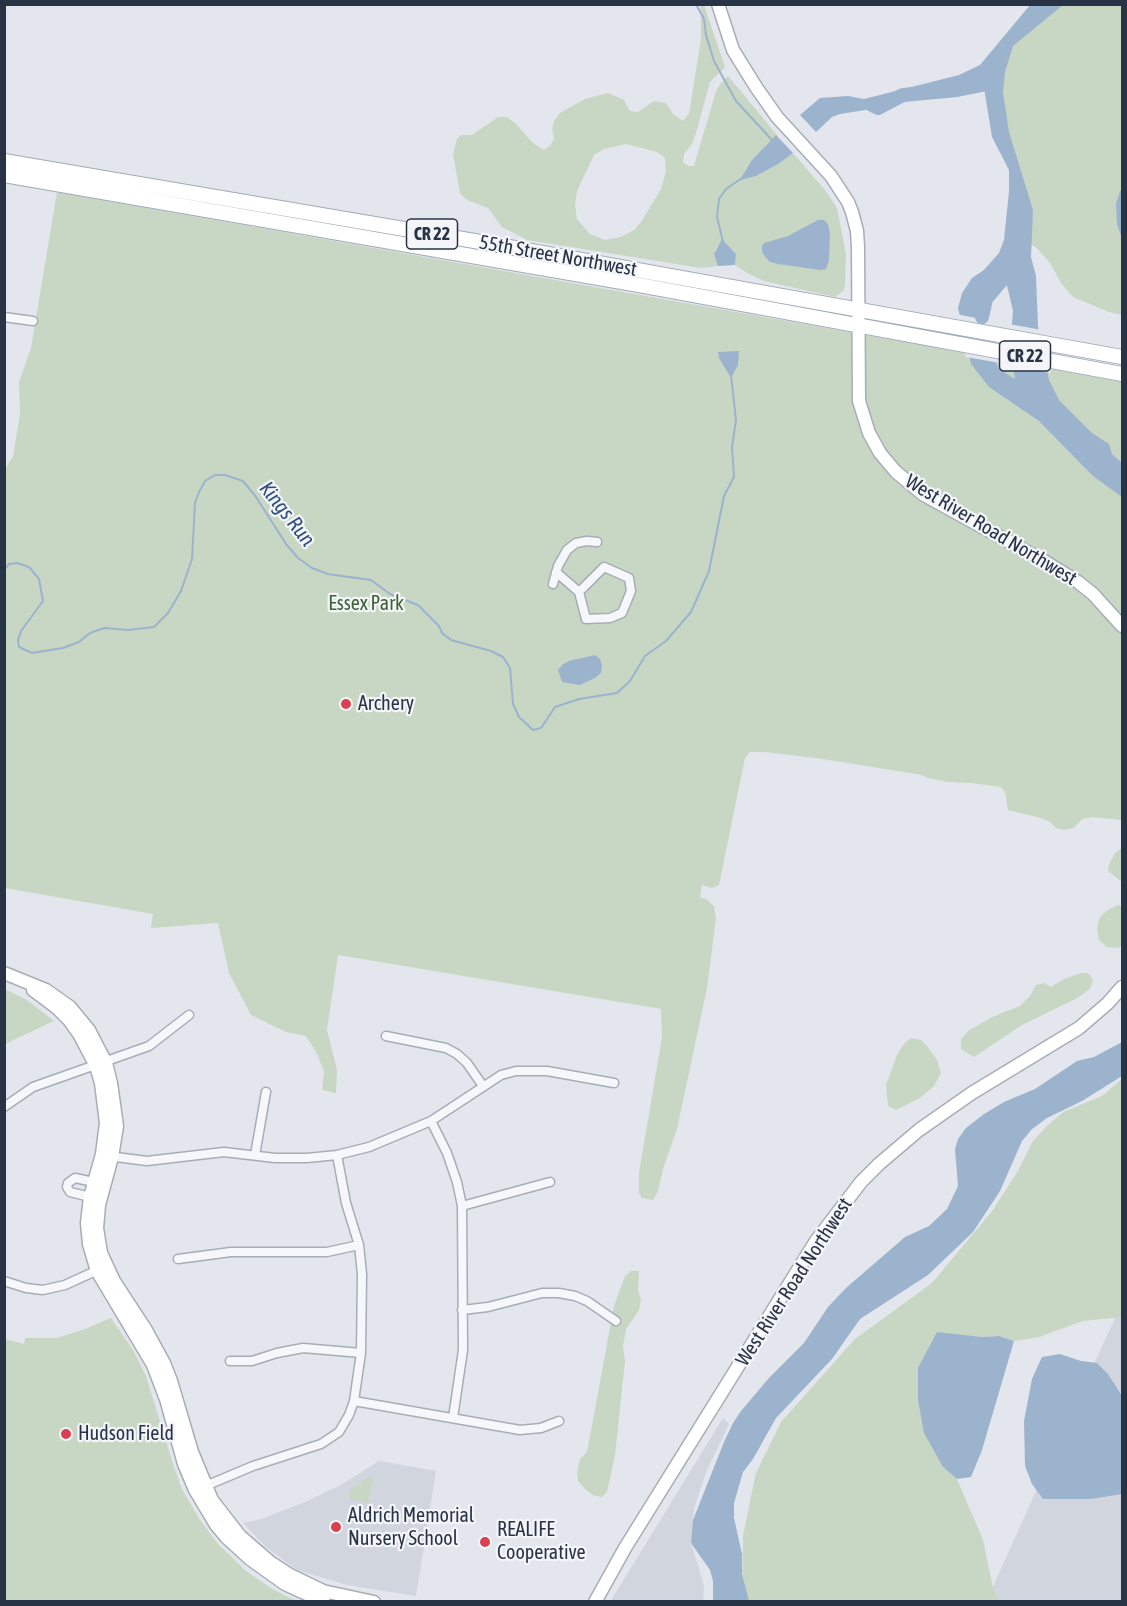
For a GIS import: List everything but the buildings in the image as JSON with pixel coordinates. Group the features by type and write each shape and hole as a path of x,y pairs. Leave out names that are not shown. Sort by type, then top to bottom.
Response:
{"main road":[{"name":"West River Road Northwest","path":"718,4 733,50 756,87 777,117 831,176 848,202 857,234 858,388 862,412 874,443 896,472 924,495 1078,582 1100,601 1122,626"},
{"name":"55th Street Northwest","path":"4,161 498,245 1117,356"},
{"name":"55th Street Northwest","path":"4,176 639,285 1119,374"},
{"path":"8,975 44,998 69,1020 101,1064 107,1156 97,1228 101,1268"},
{"name":"West River Road Northwest","path":"595,1602 624,1548 816,1241 855,1189 879,1164 919,1130 972,1094 1079,1028 1108,1003 1122,987"},
{"path":"107,1156 94,1182 90,1197 87,1234 101,1268 153,1365 166,1399 184,1464 219,1512 270,1562 290,1575 323,1590 374,1602"},
{"path":"200,1488 221,1531 250,1559 285,1584 324,1602"}],"street":[{"path":"4,317 33,321"},
{"path":"553,584 567,550 576,543 597,542"},
{"path":"556,572 579,592 586,619 610,618 622,613 631,591 629,578 604,567 579,592"},
{"path":"4,1107 33,1087 149,1046 189,1015"},
{"path":"386,1036 446,1048 467,1063 483,1086"},
{"path":"107,1156 147,1161 224,1152 292,1158 337,1155 369,1147 431,1121 483,1086 516,1071 531,1070 614,1083"},
{"path":"255,1155 266,1092"},
{"path":"431,1121 450,1162 462,1206 463,1350 453,1418"},
{"path":"200,1488 226,1476 328,1440 343,1427 354,1401 361,1353 362,1274 359,1245 346,1203 337,1155"},
{"path":"90,1197 70,1192 67,1187 68,1183 75,1178 94,1182"},
{"path":"462,1206 550,1182"},
{"path":"178,1259 231,1252 327,1252 359,1245"},
{"path":"4,1281 26,1288 43,1290 58,1287 101,1268"},
{"path":"462,1310 488,1307 542,1293 559,1293 587,1301 616,1321"},
{"path":"230,1361 252,1361 303,1348 361,1353"},
{"path":"354,1401 530,1430 559,1421"}],"shaded area":[{"path":"1122,1303 1122,1601 986,1602 1064,1429"},
{"path":"723,1418 729,1424 707,1470 694,1508 691,1543 704,1586 703,1601 610,1602"},
{"name":"Aldrich Memorial Nursery School","path":"379,1461 436,1471 416,1596 347,1585 297,1570 266,1547 243,1523 261,1519 303,1503 341,1485"}],"green space":[{"path":"701,5 704,5 725,67 710,82 696,133 692,144 684,154 683,162 688,166 694,166 716,91 728,76 777,135 752,160 759,174 793,153 825,190 837,208 846,254 844,290 835,297 764,281 747,273 735,265 736,254 722,240 715,250 718,266 701,268 527,240 502,227 488,208 467,200 460,193 453,154 457,139 461,135 472,135 498,117 507,117 533,143 544,150 554,139 552,129 560,113 585,99 608,93 624,100 630,111 638,112 654,101 666,103 673,114 683,121 689,114 701,39","holes":["626,144 657,152 665,158 666,171 661,189 641,222 634,230 621,237 605,240 590,234 577,219 575,205 577,191 594,155 604,149"]},
{"path":"1054,5 1122,5 1122,315 1073,297 1036,247 1019,239 1017,191 994,130 999,66 1014,44"},
{"name":"Essex Park","path":"57,192 889,339 980,345 1122,369 1122,820 1092,817 1082,819 1074,828 1064,830 1056,828 1041,818 1008,810 1005,792 1001,787 948,782 922,775 823,759 750,752 745,758 719,885 711,888 702,885 700,898 706,899 714,906 716,919 707,988 677,1129 658,1191 653,1200 642,1198 639,1193 639,1173 662,1037 661,1009 338,955 327,1030 337,1070 336,1093 322,1090 324,1071 306,1036 286,1032 251,1015 229,973 218,923 151,928 153,914 5,888 4,473 13,457 20,414 19,382 31,348"},
{"path":"1122,848 1122,882 1108,871 1115,853"},
{"path":"1118,905 1122,907 1122,944 1119,948 1107,947 1099,940 1097,928 1100,917"},
{"path":"1081,973 1088,973 1093,980 1090,989 1077,998 1022,1025 974,1057 961,1049 961,1039 968,1031 992,1017 1020,1006 1030,996 1036,985 1044,983 1051,987"},
{"path":"5,989 27,1000 54,1021 5,1044"},
{"path":"911,1038 921,1040 927,1046 937,1060 941,1073 934,1086 920,1098 896,1110 888,1106 886,1085 897,1055"},
{"path":"1122,1079 1122,1317 1083,1321 1039,1337 1014,1341 999,1336 982,1337 937,1333 943,1467 957,1479 983,1540 993,1588 999,1601 744,1602 742,1596 743,1536 750,1501 756,1473 781,1422 855,1339 932,1283 993,1210 1019,1169 1033,1141 1046,1127 1063,1112 1102,1096"},
{"path":"631,1271 639,1271 638,1290 641,1300 639,1310 626,1329 615,1455 607,1492 602,1497 586,1490 578,1481 577,1472 580,1459 587,1452 614,1306 625,1276"},
{"path":"111,1318 133,1350 146,1376 182,1489 200,1520 218,1544 246,1571 274,1590 297,1601 5,1601 5,1339 24,1344 25,1338 57,1338"},
{"path":"369,1477 373,1477 368,1503 349,1499 351,1489"}],"water":[{"path":"1030,5 1063,5 1013,46 1005,72 1003,92 1009,132 1033,210 1031,257 1036,276 1038,326 1049,380 1059,400 1092,433 1109,444 1112,454 1122,463 1122,497 1093,476 1039,421 989,387 971,364 958,308 962,293 972,278 984,270 999,253 1004,240 1009,191 1009,170 992,137 984,88 980,86 903,95 878,108 832,117 816,132 800,115 820,98 848,96 864,99 959,75 980,65","holes":["1005,277 1013,311 1010,346 1015,379 999,369 992,354 986,308 986,299"]},
{"path":"776,135 793,153 756,176 740,180 752,160"},
{"path":"1122,190 1122,239 1117,224 1116,204"},
{"path":"818,220 824,220 828,224 830,234 829,260 826,269 770,262 762,252 764,243 788,236"},
{"path":"722,239 736,254 735,265 718,266 714,254"},
{"path":"739,351 738,365 731,378 718,352"},
{"path":"595,655 600,659 602,666 601,673 595,678 580,685 562,682 558,670 562,665"},
{"path":"1122,1042 1122,1076 1082,1101 1047,1118 1032,1129 1022,1141 1000,1191 973,1232 928,1275 860,1319 832,1359 776,1418 743,1472 734,1503 734,1518 742,1554 742,1574 749,1601 713,1601 713,1581 710,1570 691,1543 693,1520 724,1442 741,1411 769,1378 804,1343 828,1307 846,1288 905,1237 929,1226 947,1209 958,1186 955,1149 958,1139 966,1128 984,1114 1004,1102 1035,1089 1077,1061 1094,1057"},
{"path":"937,1332 982,1337 999,1336 1014,1341 982,1450 971,1477 957,1479 943,1467 924,1433 918,1400 918,1368"},
{"path":"1060,1354 1081,1361 1097,1363 1108,1374 1122,1396 1122,1494 1091,1499 1043,1499 1032,1484 1025,1466 1024,1421 1032,1379 1042,1357"}],"pier":[{"path":"956,314 991,321 995,353 1000,363 966,357"},
{"path":"1009,324 1042,330 1051,373 1009,365 1007,346"}],"waterway":[{"path":"696,4 704,19 714,61 736,101 772,140"},
{"path":"872,105 878,108 903,95 957,90 992,83"},
{"name":"Kings Run","path":"723,242 717,217 719,199 726,189 742,178"},
{"path":"982,317 986,299 1008,273 1011,264"},
{"name":"Kings Run","path":"4,570 9,564 17,563 29,567 39,579 43,601 21,631 18,640 19,647 32,653 63,648 104,628 128,630 154,627 168,613 181,591 192,559 195,503 199,492 205,481 215,475 225,475 243,481 286,544 298,558 312,568 328,574 371,580 390,594 418,605 451,640 491,651 503,657 510,668 513,704 519,717 533,730 541,728 555,707 579,699 617,693 630,681 645,656 666,641 691,612 709,571 724,496 734,477 732,447 736,420 731,375"}],"place":[{"name":"Archery","path":"346,704"},
{"name":"Hudson Field","path":"66,1434"},
{"name":"Aldrich Memorial Nursery School","path":"336,1527"},
{"name":"REALIFE Cooperative","path":"485,1542"}]}
